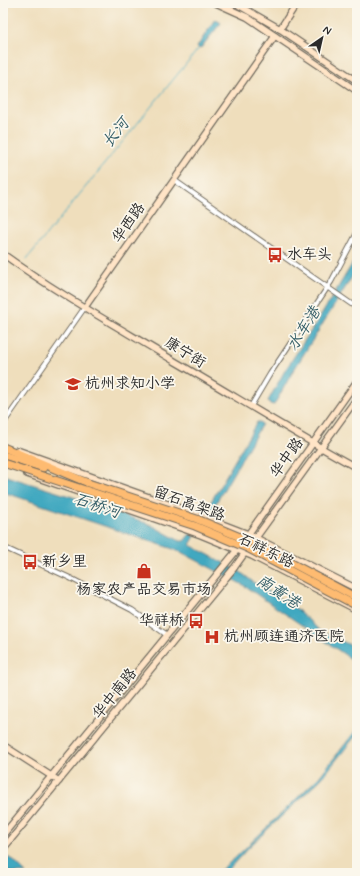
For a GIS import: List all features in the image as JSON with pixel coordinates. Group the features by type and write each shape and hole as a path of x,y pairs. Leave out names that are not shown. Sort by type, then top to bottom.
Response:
{"highway":[{"path":"3,446 88,483"},
{"name":"留石高架路","path":"3,455 197,519 252,542 357,598"},
{"name":"留石高架路","path":"3,462 195,526 247,548 357,608"}],"main road":[{"path":"216,3 247,17 357,91"},
{"path":"235,3 280,29 357,81"},
{"path":"280,29 297,3"},
{"name":"华西路","path":"85,307 275,36"},
{"name":"康宁街","path":"3,254 35,277 312,443 357,468"},
{"name":"华中路","path":"237,550 357,381"},
{"name":"华中路","path":"245,553 357,398"},
{"name":"石祥东路","path":"3,446 199,515 248,534 357,588"},
{"name":"石祥东路","path":"3,466 189,530 245,553 357,608"},
{"name":"华中南路","path":"3,835 237,550"},
{"name":"华中南路","path":"3,849 227,577 245,553"},
{"path":"3,745 59,781"}],"street":[{"path":"174,180 357,308"},
{"path":"251,406 270,374 327,287 357,233"},
{"name":"华西路","path":"3,424 85,307"},
{"path":"3,546 132,610 167,635"}],"water":[{"path":"215,19 221,23 200,49 197,47"},
{"path":"357,256 357,269 292,373 274,405 270,404 268,401 284,372"},
{"path":"257,422 262,424 210,513 205,512"},
{"name":"石桥河","path":"3,475 95,504 151,525 180,541 184,541 190,534 195,536 190,545 239,571 257,585 297,609 320,631 350,645 357,651 357,663 243,585 179,551 3,492"},
{"path":"357,729 357,734 322,778 249,847 226,873 217,873 234,859 319,777"},
{"path":"3,858 11,858 26,873 12,873 3,867"}],"waterway":[{"name":"长河","path":"26,260 199,48"}],"place":[{"name":"水车头","path":"275,255"},
{"name":"杭州求知小学","path":"73,384"},
{"name":"新乡里","path":"30,562"},
{"name":"杨家农产品交易市场","path":"144,571"},
{"name":"华祥桥","path":"196,621"},
{"name":"杭州顾连通济医院","path":"212,637"}],"water label":[{"name":"水车港","path":"304,329"},
{"name":"南黄港","path":"278,592"}]}
